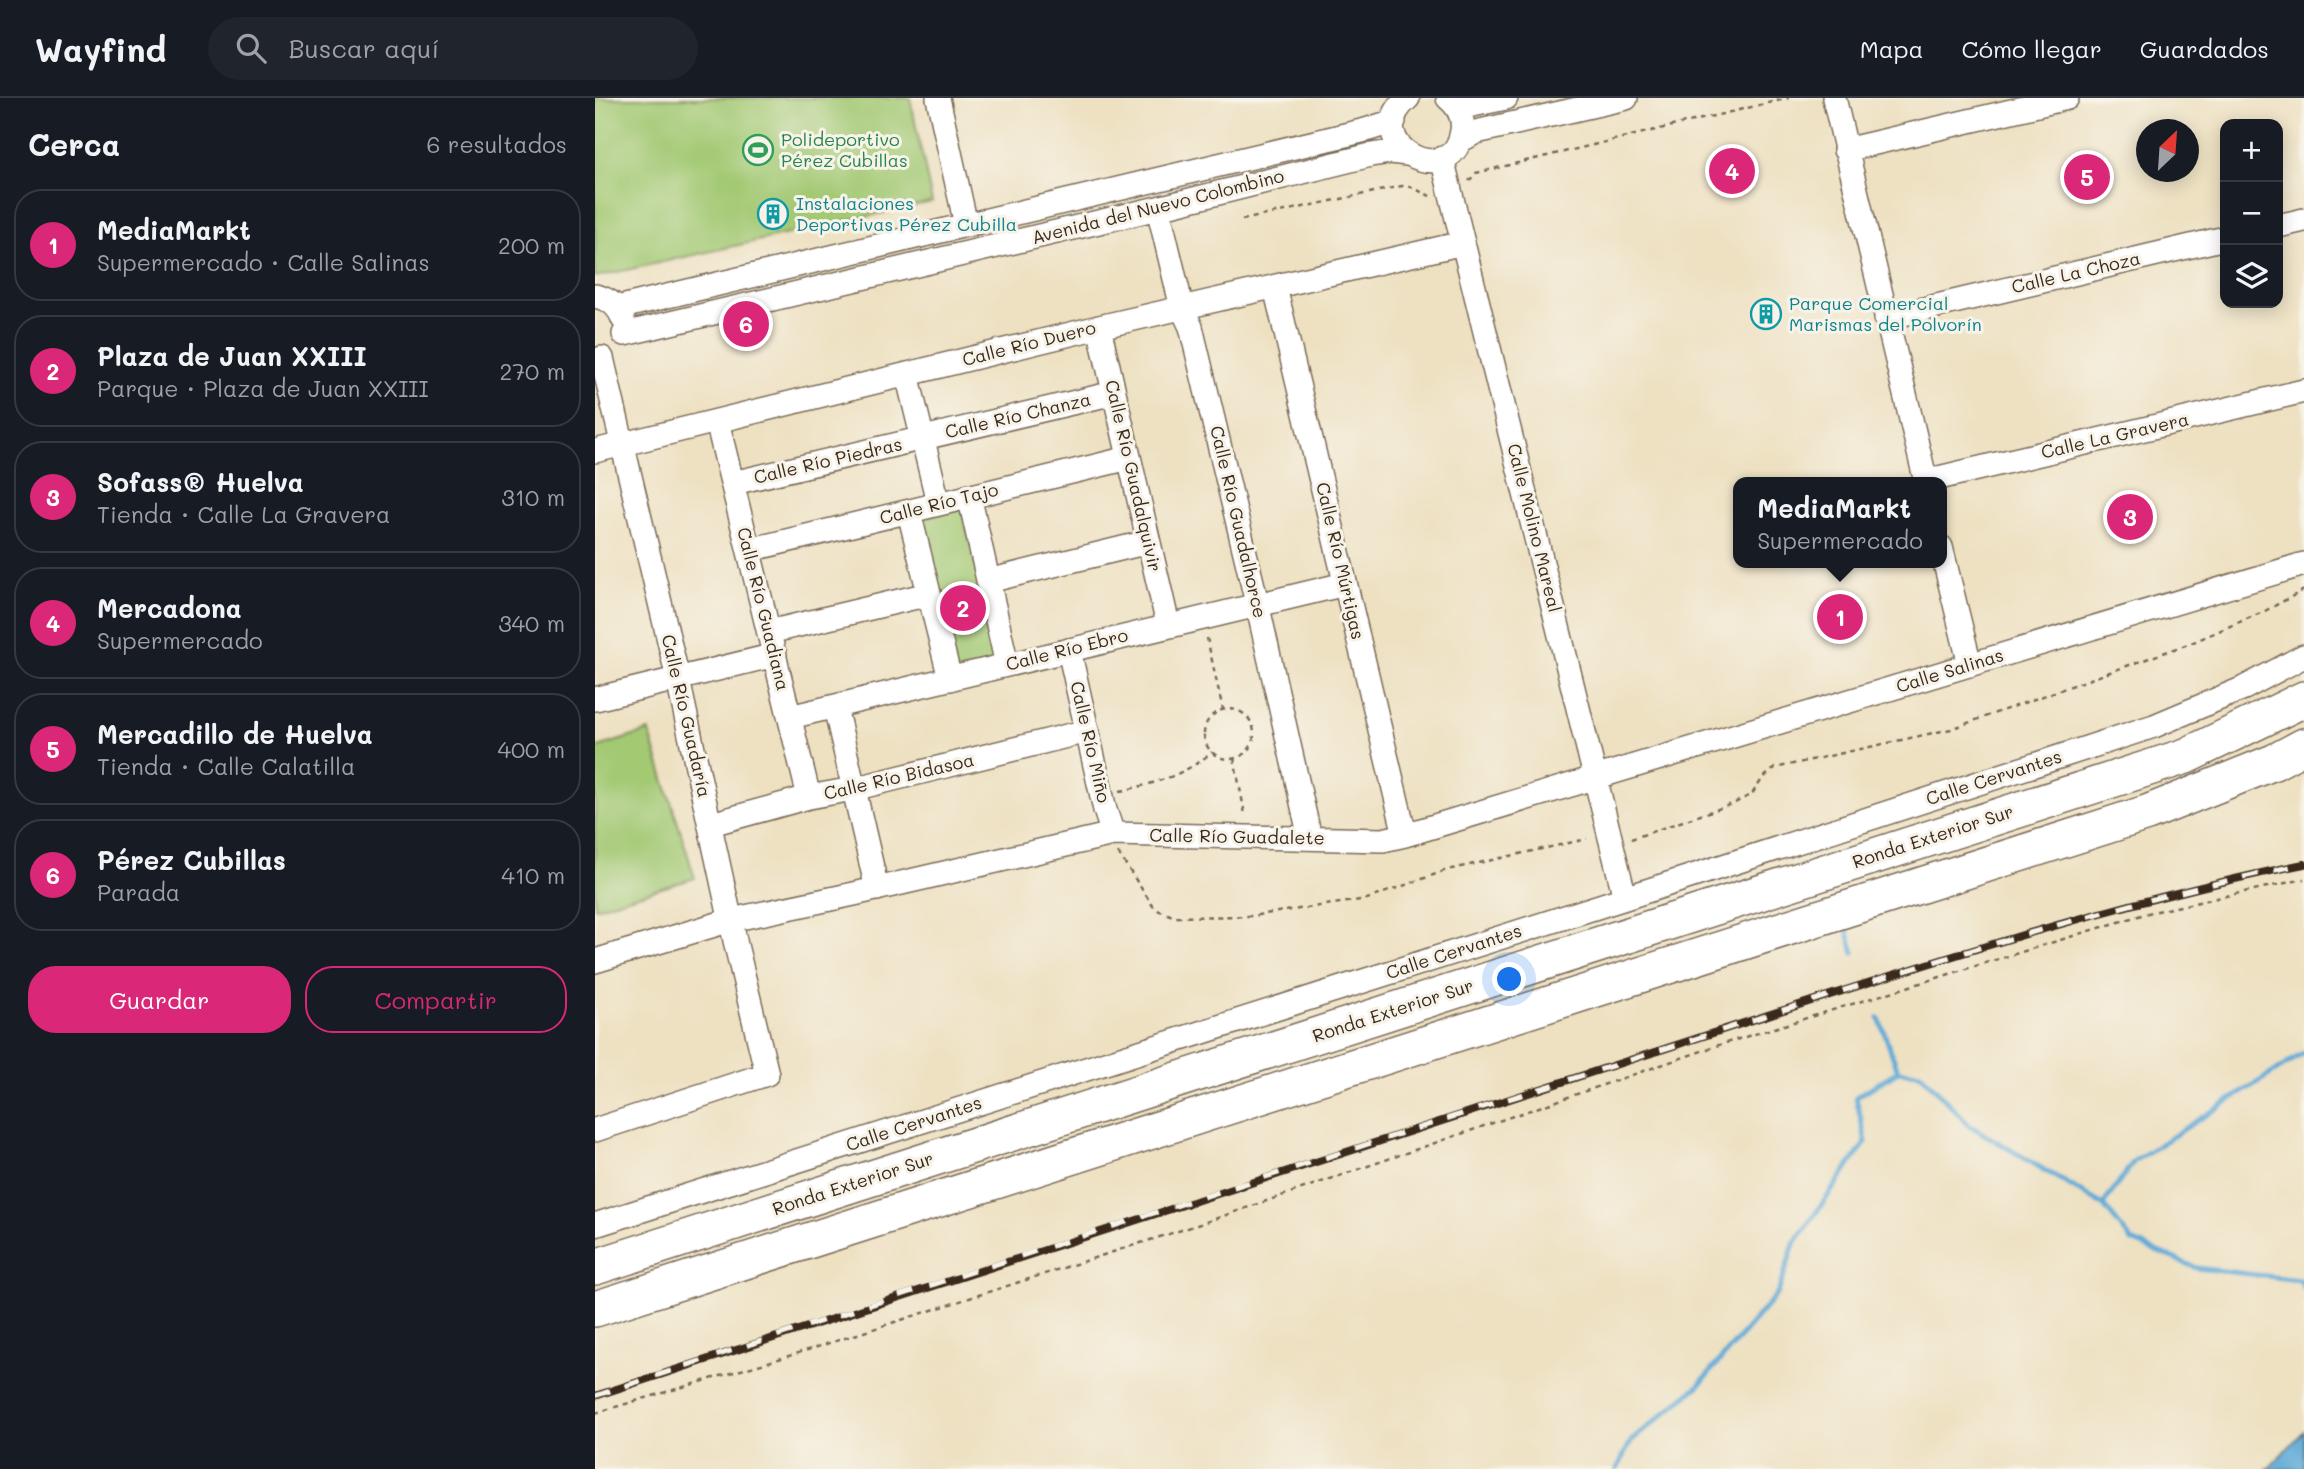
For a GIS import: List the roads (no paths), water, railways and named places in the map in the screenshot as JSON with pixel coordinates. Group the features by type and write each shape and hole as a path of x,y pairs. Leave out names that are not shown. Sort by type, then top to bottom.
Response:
{"highway":[{"name":"Ronda Exterior Sur","path":"595,1267 2172,760 2304,699"},
{"path":"595,1309 2147,813 2294,755"}],"street":[{"path":"938,98 966,225"},
{"path":"1408,98 1396,112 1394,121 1396,139 1408,154"},
{"path":"1460,141 1462,118 1453,103 1506,98"},
{"path":"1442,158 1460,141 1476,132 1626,98"},
{"path":"1834,98 1925,477"},
{"path":"1845,150 2067,98"},
{"name":"Avenida del Nuevo Colombino","path":"617,307 1366,130 1394,121"},
{"name":"Avenida del Nuevo Colombino","path":"624,334 1371,155 1391,152 1408,154 1424,161 1442,158"},
{"name":"Calle Molino Mareal","path":"1442,158 1625,898"},
{"name":"Calle Río Guadalhorce","path":"1158,208 1182,308 1191,327 1310,838"},
{"path":"2283,225 2304,219"},
{"name":"Calle La Choza","path":"1886,318 2220,239"},
{"name":"Calle Río Duero","path":"595,451 1099,327 1463,243"},
{"name":"Calle Río Múrtigas","path":"1275,287 1405,835"},
{"path":"595,296 608,300 617,307 624,325 624,334 619,345 612,353 598,358"},
{"name":"Calle Río Guadalquivir","path":"1099,327 1168,625"},
{"name":"Calle Río Guadaría","path":"595,1130 767,1074 678,679 622,444 598,358"},
{"path":"907,374 938,502"},
{"name":"Calle La Gravera","path":"1947,477 2304,391"},
{"name":"Calle Río Chanza","path":"923,438 1114,393"},
{"name":"Calle Río Guadiana","path":"717,421 809,797"},
{"name":"Calle Río Piedras","path":"733,483 923,438"},
{"name":"Calle Río Tajo","path":"749,551 909,512 938,502 1129,458"},
{"path":"969,495 1007,665"},
{"path":"909,512 950,679"},
{"path":"988,581 1148,542"},
{"name":"Calle Salinas","path":"1595,777 2304,564"},
{"path":"1946,568 1970,665"},
{"name":"Calle Río Ebro","path":"790,717 1345,584"},
{"path":"769,632 929,594"},
{"name":"Calle Río Miño","path":"1069,650 1114,841"},
{"path":"595,699 775,655"},
{"name":"Calle Cervantes","path":"595,1226 1625,898 2154,726 2244,688 2304,656"},
{"path":"835,707 877,889"},
{"name":"Calle Río Bidasoa","path":"711,824 809,797 853,789 1087,731"},
{"name":"Calle Río Guadalete","path":"595,961 731,920 1114,841 1310,838 1383,840 1595,777"}],"water":[{"path":"2304,1431 2304,1469 2266,1469 2270,1467"}],"waterway":[{"path":"1847,929 1854,953"},
{"path":"1879,1018 1898,1071"},
{"path":"2103,1205 2134,1161 2304,1053"},
{"path":"1617,1469 1631,1441 1698,1386 1778,1293 1794,1244 1866,1142 1856,1097 1898,1071 1920,1073 1969,1125 2103,1205 2132,1241 2197,1268 2300,1280 2304,1288"}],"railway":[{"path":"595,1396 1859,985 2125,906 2304,864"}],"place":[{"name":"Polideportivo Pérez Cubillas","path":"758,150"},
{"name":"Mercadona","path":"1732,171"},
{"name":"Mercadillo de Huelva","path":"2087,177"},
{"name":"Instalaciones Deportivas Pérez Cubilla","path":"773,214"},
{"name":"Parque Comercial Marismas del Polvorín","path":"1766,314"},
{"name":"Pérez Cubillas","path":"746,324"},
{"name":"Sofass® Huelva","path":"2130,517"},
{"name":"Plaza de Juan XXIII","path":"963,608"},
{"name":"MediaMarkt","path":"1840,617"}]}
